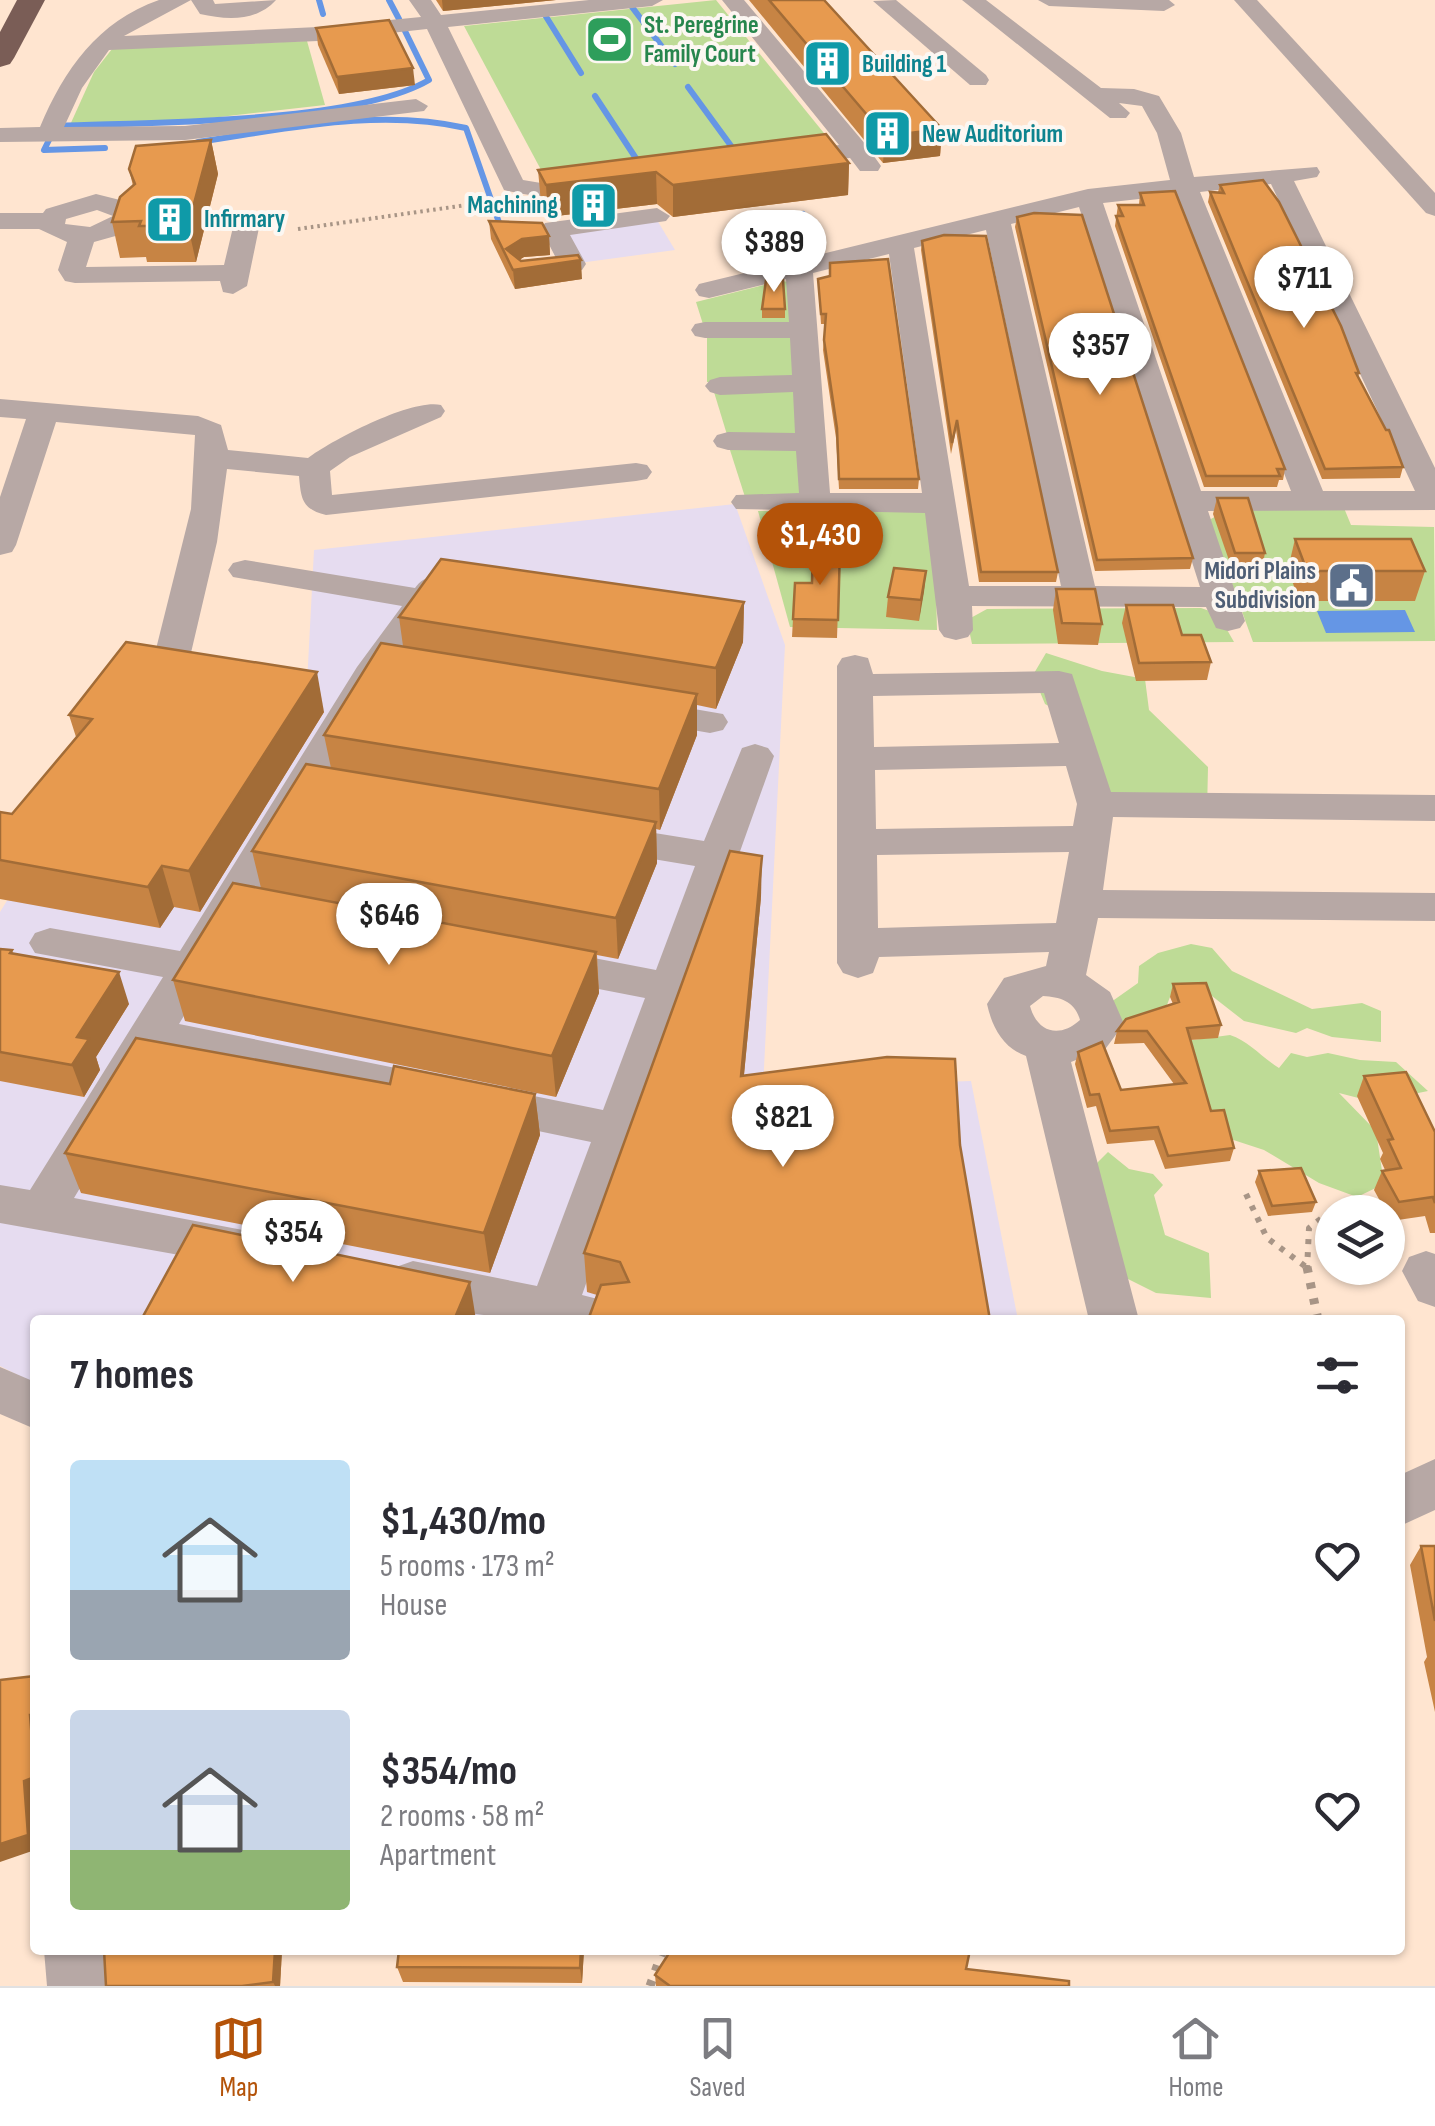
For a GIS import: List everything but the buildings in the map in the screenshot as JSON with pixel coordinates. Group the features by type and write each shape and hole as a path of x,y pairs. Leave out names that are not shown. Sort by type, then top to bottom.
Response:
{"highway":[{"path":"2,52 31,0"}],"street":[{"path":"49,135 63,98 123,22 180,0"},
{"path":"202,0 208,9 231,12 256,7 265,0"},
{"path":"420,0 434,21 440,96"},
{"path":"102,44 318,34 652,0"},
{"path":"733,0 865,161 764,162"},
{"path":"858,2 900,0"},
{"path":"972,0 1098,95 1116,94 1151,101 1169,134 1180,173 1311,501"},
{"path":"1055,63 1047,0 1164,5"},
{"path":"1245,0 1435,208"},
{"path":"884,1 976,80"},
{"path":"1028,72 1055,63"},
{"path":"440,96 476,111"},
{"path":"0,134 123,143 440,96 476,111 514,185 542,191 614,182"},
{"path":"709,290 1180,173 1293,173 1435,500 1186,501"},
{"path":"524,270 573,264 544,230 662,223 641,191"},
{"path":"0,221 50,221 66,208 100,194 122,208 126,218 116,227 83,235 58,232 50,221"},
{"path":"900,242 955,613 1080,596 1224,609 1088,198"},
{"path":"997,220 1080,596"},
{"path":"83,235 70,270 75,274 234,279 247,222"},
{"path":"799,268 815,502"},
{"path":"705,330 803,330"},
{"path":"720,386 807,382"},
{"path":"0,408 198,424 210,431 213,458 193,580 172,657"},
{"path":"0,545 44,411"},
{"path":"213,458 314,468 339,450 430,411"},
{"path":"728,442 811,442"},
{"path":"314,468 317,500 326,505 636,472"},
{"path":"746,502 939,503"},
{"path":"245,570 430,590 395,670 252,908 194,968 153,1035 22,1207 278,1254"},
{"path":"1063,982 1077,921 1094,822 1081,754 1059,682 856,675 858,953 1077,921 1435,907"},
{"path":"612,706 710,722"},
{"path":"856,759 1081,754"},
{"path":"553,1308 754,756"},
{"path":"857,842 1094,822 1435,808"},
{"path":"567,832 718,857"},
{"path":"50,943 194,968"},
{"path":"499,955 670,988"},
{"path":"1039,981 1063,982 1085,991 1099,1006 1102,1024 1092,1040 1071,1048 1046,1048 1024,1038 1010,1022 1008,1004 1019,989 1039,981"},
{"path":"153,1035 618,1130"},
{"path":"1046,1048 1113,1315"},
{"path":"376,1274 582,1315"},
{"path":"0,1389 30,1404"},
{"path":"1405,1499 1435,1483"},
{"path":"76,1955 79,1986"}],"path":[{"path":"298,229 491,202"},
{"path":"1246,1194 1267,1238 1307,1268"},
{"path":"1315,1223 1309,1228 1307,1268 1317,1315"},
{"path":"650,1986 661,1955"}],"shaded area":[{"path":"657,220 675,250 579,263 563,232"},
{"path":"735,504 785,645 763,1088 971,1081 1017,1315 30,1315 30,1381 0,1366 0,912 148,672 307,684 314,550"}],"green space":[{"path":"716,0 832,143 547,181 464,26"},
{"path":"307,41 325,105 202,119 70,125 94,72 112,49"},
{"path":"780,281 800,283 790,334 801,376 786,381 707,382 707,337 696,302"},
{"path":"784,388 802,394 798,437 728,438 714,392"},
{"path":"790,448 806,452 811,486 796,498 745,497 730,450"},
{"path":"1231,508 1344,508 1351,525 1434,527 1435,641 1253,642 1209,520"},
{"path":"921,510 934,518 937,630 790,627 758,511"},
{"path":"1201,608 1218,614 1234,642 972,644 967,620 987,609"},
{"path":"1046,653 1102,671 1145,679 1149,710 1208,767 1207,812 1097,796 1072,718 1045,704 1033,675"},
{"path":"1191,944 1212,948 1232,971 1312,1009 1362,1003 1381,1011 1381,1042 1332,1037 1307,1028 1296,1033 1244,1021 1203,989 1170,997 1159,1026 1104,1019 1104,1007 1138,983 1139,966 1158,953"},
{"path":"1230,1035 1279,1068 1291,1053 1307,1057 1328,1053 1396,1062 1428,1091 1374,1102 1339,1093 1376,1131 1384,1184 1361,1195 1352,1195 1319,1183 1264,1150 1209,1132 1178,1042"},
{"path":"1108,1152 1129,1169 1153,1174 1163,1185 1154,1195 1165,1235 1209,1253 1211,1298 1156,1293 1126,1278 1084,1176"}],"water":[{"path":"1405,610 1415,632 1326,633 1317,611"}],"waterway":[{"path":"319,0 323,14"},
{"path":"389,0 399,19"},
{"path":"632,7 675,64"},
{"path":"545,15 581,73"},
{"path":"56,130 58,126 303,113 395,94 429,80 403,27"},
{"path":"688,87 737,154"},
{"path":"595,96 641,166"},
{"path":"198,142 366,120 433,122 466,128 503,234"},
{"path":"50,138 44,150 105,148"},
{"path":"803,214 815,233"}],"place":[{"name":"St. Peregrine Family Court","path":"609,39"},
{"name":"Building 1","path":"827,64"},
{"name":"New Auditorium","path":"887,134"},
{"name":"Machining","path":"593,205"},
{"name":"Infirmary","path":"169,219"},
{"name":"Midori Plains Subdivision","path":"1351,585"}]}
